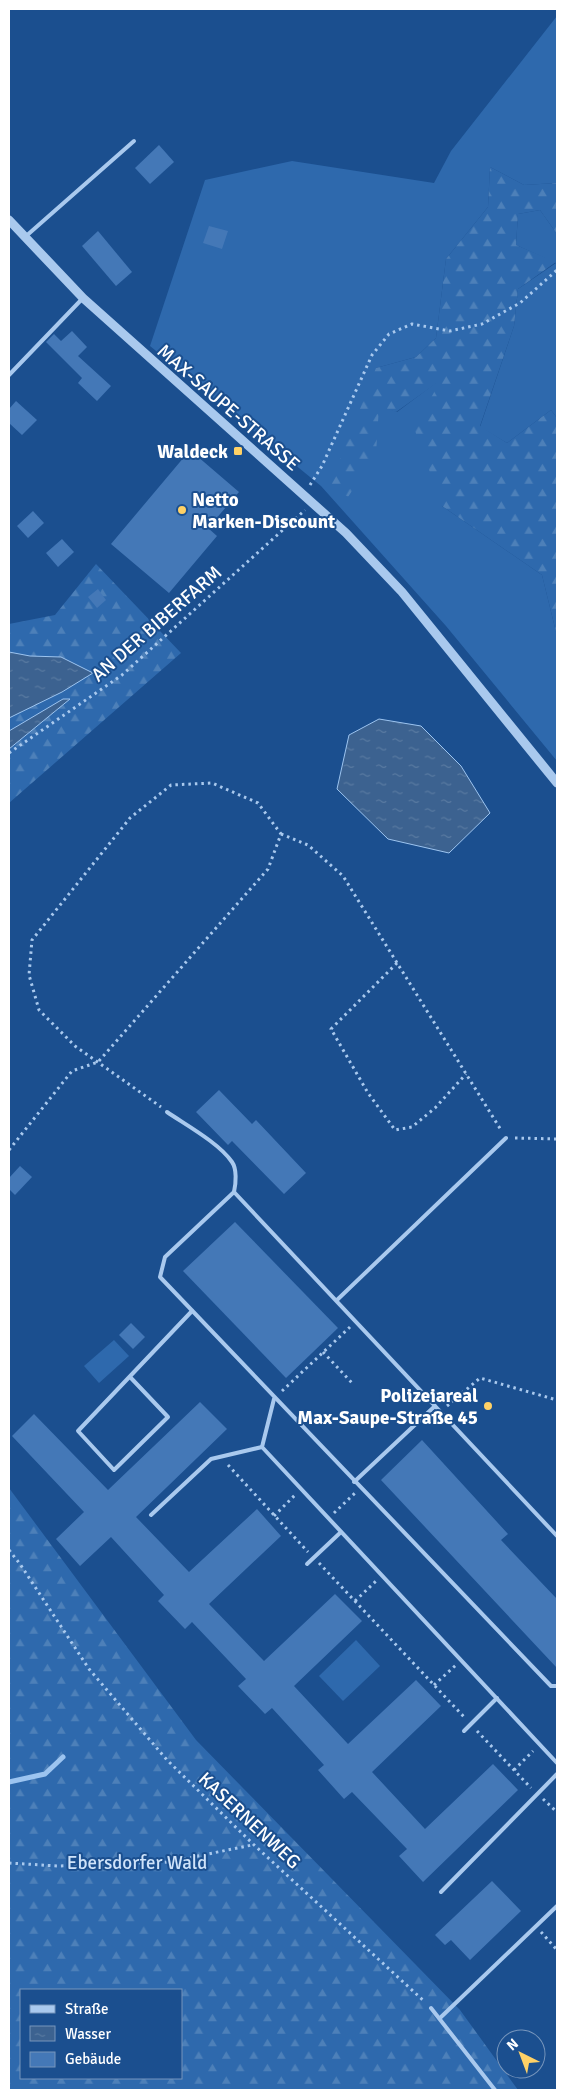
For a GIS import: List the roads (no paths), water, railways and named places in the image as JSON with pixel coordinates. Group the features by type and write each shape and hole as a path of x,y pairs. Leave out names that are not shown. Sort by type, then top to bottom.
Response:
{"street":[{"name":"MAX-SAUPE-STRASSE","path":"9,220 83,298 313,502 402,592 557,784"}],"lane":[{"path":"25,238 134,141"},
{"path":"9,375 83,298"},
{"path":"167,1112 215,1146 233,1162 236,1181 234,1192 165,1257 160,1277 274,1399 551,1686 557,1686"},
{"path":"337,1300 506,1138"},
{"path":"234,1192 557,1536"},
{"path":"131,1378 168,1417 114,1470 78,1431 131,1378 192,1312"},
{"path":"262,1447 274,1399"},
{"path":"354,1482 435,1406"},
{"path":"151,1515 211,1459 262,1447"},
{"path":"262,1447 557,1763"},
{"path":"307,1564 340,1532"},
{"path":"464,1731 497,1698"},
{"path":"441,1892 536,1793 557,1774"},
{"path":"440,2018 557,1906"},
{"path":"431,2008 495,2090"}],"water":[{"path":"9,652 30,656 61,657 93,673 62,692 9,718"},
{"path":"63,699 70,699 9,749 9,731"},
{"path":"379,719 421,726 461,766 490,813 449,853 388,839 337,789 349,735"}],"waterway":[{"path":"9,1782 45,1774 63,1757"}],"place":[{"name":"Waldeck","path":"238,451"},
{"name":"Netto Marken-Discount","path":"182,510"},
{"name":"Polizeiareal Max-Saupe-Straße 45","path":"488,1406"}],"park label":[{"name":"Ebersdorfer Wald","path":"137,1862"}]}
